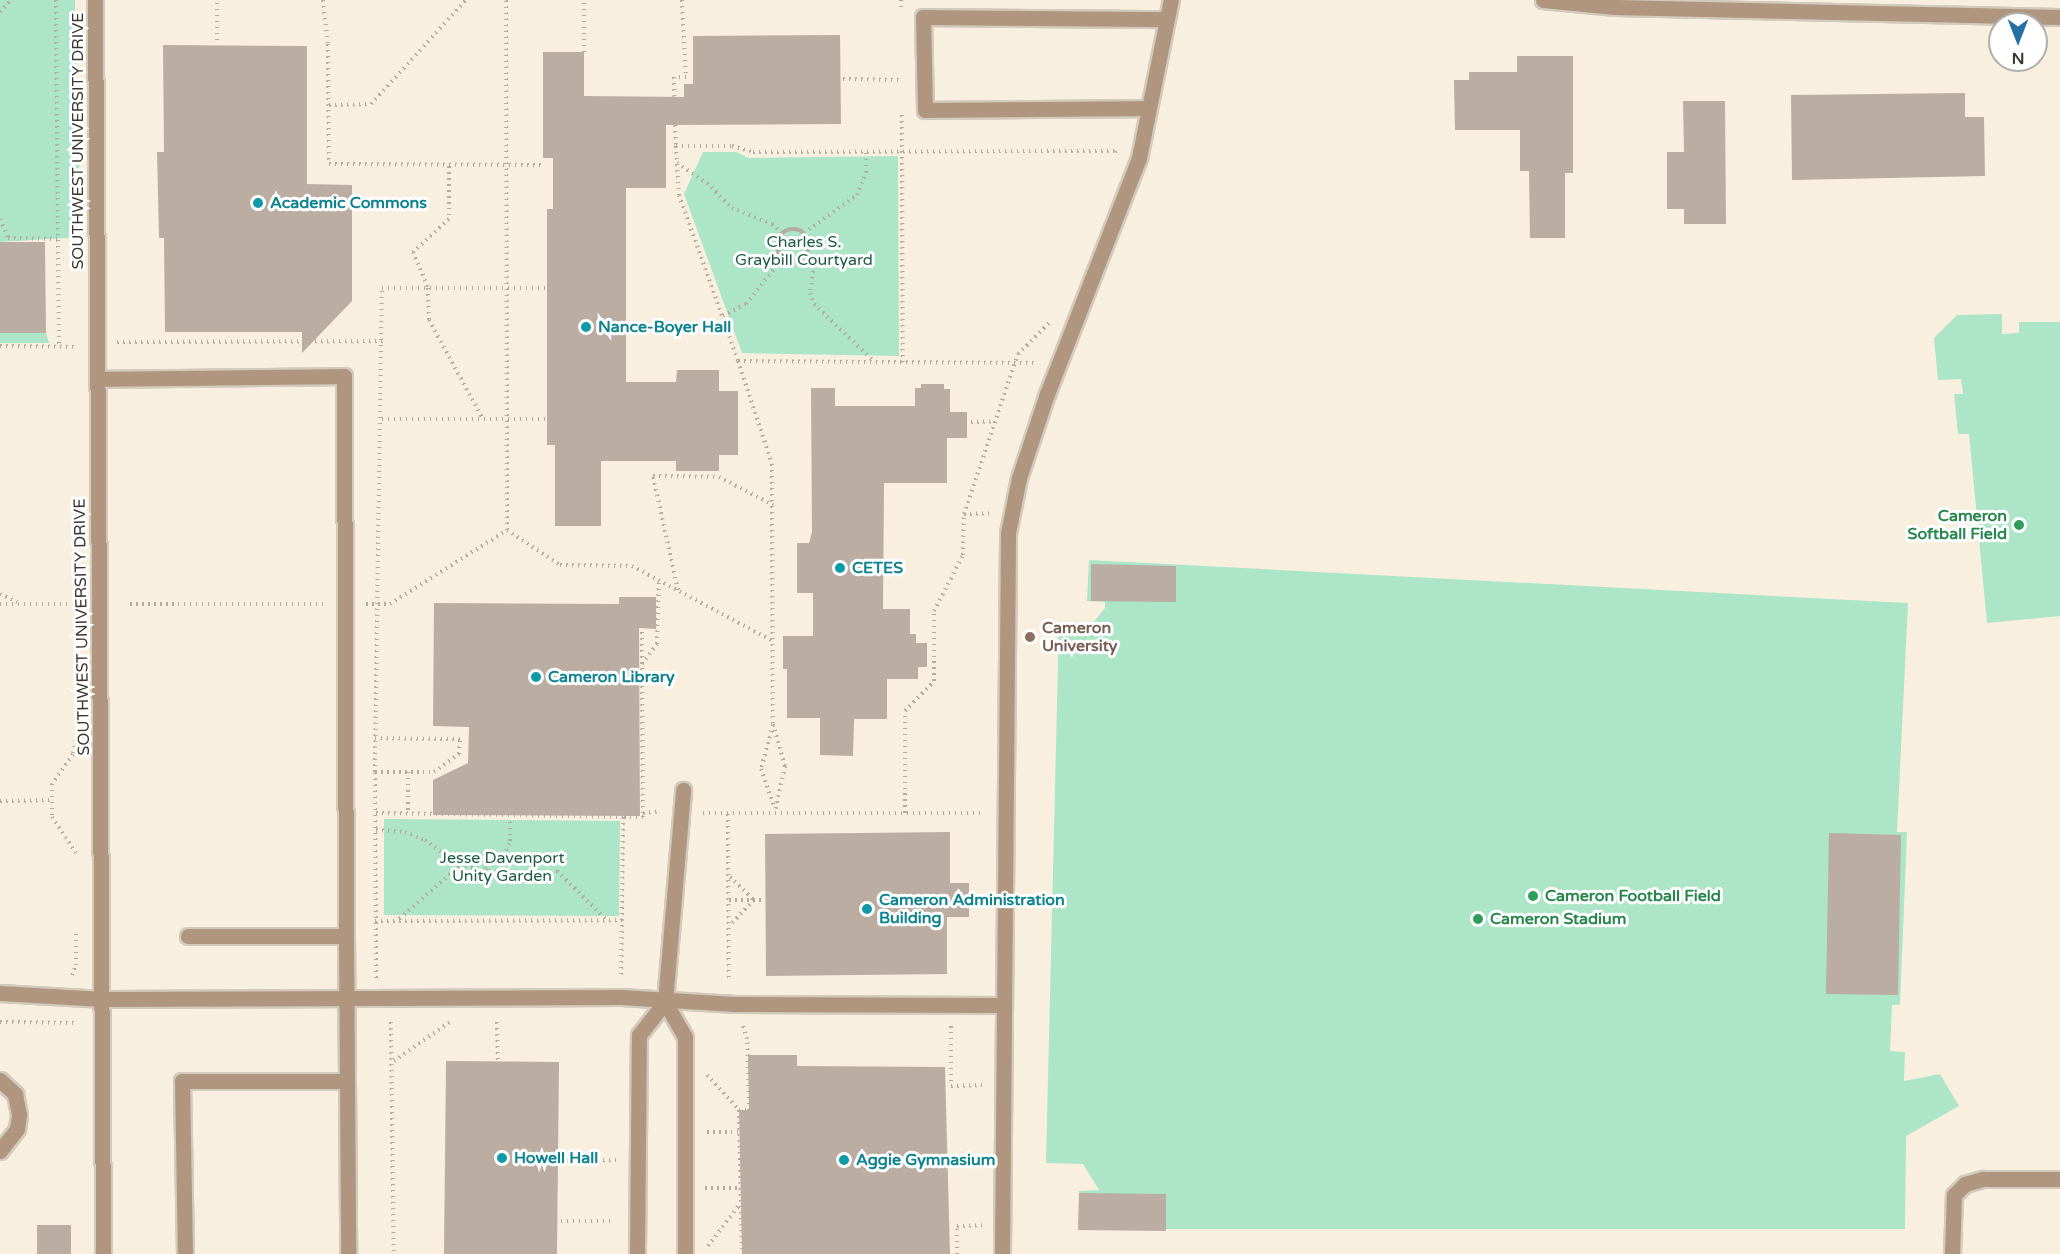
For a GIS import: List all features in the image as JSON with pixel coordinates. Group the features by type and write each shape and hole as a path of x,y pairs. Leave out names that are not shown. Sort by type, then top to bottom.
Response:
{"street":[{"name":"SOUTHWEST UNIVERSITY DRIVE","path":"95,0 103,1254"},
{"path":"1002,1254 1008,533 1019,478 1059,363 1139,158 1147,108 1171,0"},
{"path":"1543,0 1615,7 2060,16"},
{"path":"1147,108 925,110 923,17 1166,19"},
{"path":"98,379 344,376 345,997 348,1254"},
{"path":"637,1254 639,1035 665,1002 683,790"},
{"path":"188,936 346,936"},
{"path":"0,993 103,999 621,997 665,1002 1003,1005"},
{"path":"665,1002 685,1037 685,1254"},
{"path":"0,1080 15,1094 19,1115 17,1129 0,1151"},
{"path":"185,1254 182,1082 346,1081"},
{"path":"1952,1254 1954,1195 1965,1184 1983,1179 2060,1179"}],"path":[{"path":"0,12 11,0"},
{"path":"56,0 59,347"},
{"path":"217,0 217,40"},
{"path":"323,0 329,105 329,164 543,165"},
{"path":"329,105 371,104 466,0"},
{"path":"506,0 507,530"},
{"path":"584,0 584,52"},
{"path":"682,0 686,77 674,77 679,195 723,316 772,464 773,724 761,769 775,811"},
{"path":"901,0 902,23"},
{"path":"902,68 902,92"},
{"path":"843,79 902,80"},
{"path":"902,104 903,363"},
{"path":"676,146 732,146 753,152 1116,151 1112,162"},
{"path":"804,233 857,195 866,172 866,152"},
{"path":"676,162 707,183 732,208 772,224 782,233"},
{"path":"449,166 449,219 413,252 428,288 429,320 483,419"},
{"path":"0,219 8,238 58,239"},
{"path":"796,229 804,233 808,243 804,255 794,260 784,258 777,246 782,233 796,229"},
{"path":"804,255 813,271 810,293 814,304 876,363"},
{"path":"723,316 746,304 784,258"},
{"path":"376,982 375,738 380,604 382,288 547,288"},
{"path":"905,813 905,711 934,681 934,611 963,555 964,514 1015,363 1024,345 1056,317"},
{"path":"0,346 73,347 98,343 383,341"},
{"path":"73,347 73,359"},
{"path":"738,361 1059,363"},
{"path":"382,419 548,419"},
{"path":"971,422 994,422"},
{"path":"679,591 653,476 719,477 772,505"},
{"path":"130,604 390,604 507,530"},
{"path":"507,530 560,565 632,566 773,641"},
{"path":"642,664 657,644 659,581"},
{"path":"74,592 77,604 75,615"},
{"path":"0,594 21,604"},
{"path":"0,604 77,604"},
{"path":"642,632 643,813"},
{"path":"773,724 785,766 775,811"},
{"path":"76,736 73,754 52,784 52,817 76,850 76,862"},
{"path":"375,738 460,739 459,754 434,772 375,772"},
{"path":"408,772 408,814"},
{"path":"0,801 52,800"},
{"path":"730,989 728,814 775,811 1005,813"},
{"path":"376,813 510,817 623,817 621,985"},
{"path":"485,870 504,856 510,841 510,817"},
{"path":"376,830 415,836 459,866 485,870 557,871 607,920"},
{"path":"396,921 459,866"},
{"path":"729,877 754,900"},
{"path":"729,900 765,900"},
{"path":"730,925 754,900"},
{"path":"64,978 73,975 76,965 76,919"},
{"path":"375,921 622,920"},
{"path":"0,1022 78,1023"},
{"path":"391,1022 394,1062 394,1254"},
{"path":"394,1062 450,1022"},
{"path":"497,1022 498,1062"},
{"path":"739,1110 749,1110 747,1039 742,1022"},
{"path":"951,1023 951,1086 983,1085 983,1097"},
{"path":"704,1071 739,1110 742,1254"},
{"path":"555,1161 619,1160"},
{"path":"708,1246 741,1203"},
{"path":"957,1254 957,1226 983,1226 983,1214"},
{"path":"555,1221 619,1221"}],"green space":[{"path":"0,0 75,0 81,237 0,242"},
{"name":"Charles S. Graybill Courtyard","path":"703,152 736,152 749,158 898,156 899,356 742,353 684,194"},
{"name":"Cameron Softball Field","path":"2002,314 2002,334 2019,333 2019,322 2060,322 2060,616 1987,623 1969,434 1958,434 1954,394 1963,394 1961,379 1938,380 1934,338 1957,315"},
{"path":"0,333 46,333 49,343 0,343"},
{"name":"Cameron Stadium","path":"1089,560 1908,603 1897,832 1907,832 1900,1005 1892,1005 1890,1051 1905,1052 1904,1081 1940,1074 1959,1106 1906,1136 1905,1229 1079,1229 1079,1191 1099,1190 1083,1164 1046,1163 1059,622 1093,623 1105,608 1105,602 1087,601"},
{"name":"Jesse Davenport Unity Garden","path":"384,819 620,821 619,916 384,915"}],"building":[{"name":"Nance-Boyer Hall","path":"840,35 841,124 666,125 666,188 626,188 626,382 676,382 677,370 719,370 719,391 738,391 738,455 719,455 719,471 676,471 676,461 601,461 601,526 555,526 555,445 547,445 547,209 553,209 553,158 543,158 543,52 584,52 584,96 684,97 684,84 693,84 693,36"},
{"name":"Academic Commons","path":"163,45 307,46 307,184 352,185 352,301 302,353 302,332 165,332 164,238 159,238 157,152 164,152"},
{"path":"1517,56 1573,56 1573,173 1565,173 1565,238 1530,238 1529,171 1520,171 1520,130 1455,130 1454,80 1469,80 1469,72 1517,72"},
{"path":"1965,93 1965,117 1984,117 1985,176 1792,180 1791,95"},
{"path":"1683,101 1725,101 1726,224 1684,224 1684,209 1667,209 1667,152 1684,152"},
{"path":"0,242 45,242 46,333 0,333"},
{"name":"CETES","path":"921,384 944,384 944,389 950,389 950,412 967,412 967,438 947,438 947,483 884,483 883,609 910,609 910,634 916,634 916,643 927,643 927,667 918,667 918,679 887,679 887,719 854,719 853,756 820,755 820,718 787,718 787,669 783,669 783,636 813,636 813,593 797,593 797,543 809,543 812,532 811,388 835,388 835,406 915,406 915,388 921,388"},
{"path":"1091,564 1176,566 1176,602 1091,601"},
{"name":"Cameron Library","path":"619,597 656,597 656,629 639,628 640,816 433,815 433,780 468,763 469,727 433,726 434,603 619,604"},
{"name":"Cameron Administration Building","path":"950,832 950,883 969,883 969,917 947,917 947,974 766,976 765,834"},
{"path":"1829,833 1901,835 1898,995 1826,994"},
{"name":"Aggie Gymnasium","path":"748,1055 797,1055 797,1066 945,1067 950,1254 742,1254 739,1110 749,1110"},
{"name":"Howell Hall","path":"446,1061 559,1062 557,1254 444,1254"},
{"path":"1079,1193 1166,1194 1166,1231 1078,1230"},
{"path":"37,1225 71,1225 71,1254 37,1254"}],"place":[{"name":"Academic Commons","path":"258,203"},
{"name":"Nance-Boyer Hall","path":"586,327"},
{"name":"Cameron Softball Field","path":"2019,525"},
{"name":"CETES","path":"840,568"},
{"name":"Cameron University","path":"1030,637"},
{"name":"Cameron Library","path":"536,677"},
{"name":"Cameron Football Field","path":"1533,896"},
{"name":"Cameron Administration Building","path":"867,909"},
{"name":"Cameron Stadium","path":"1478,919"},
{"name":"Howell Hall","path":"502,1158"},
{"name":"Aggie Gymnasium","path":"844,1160"}]}
